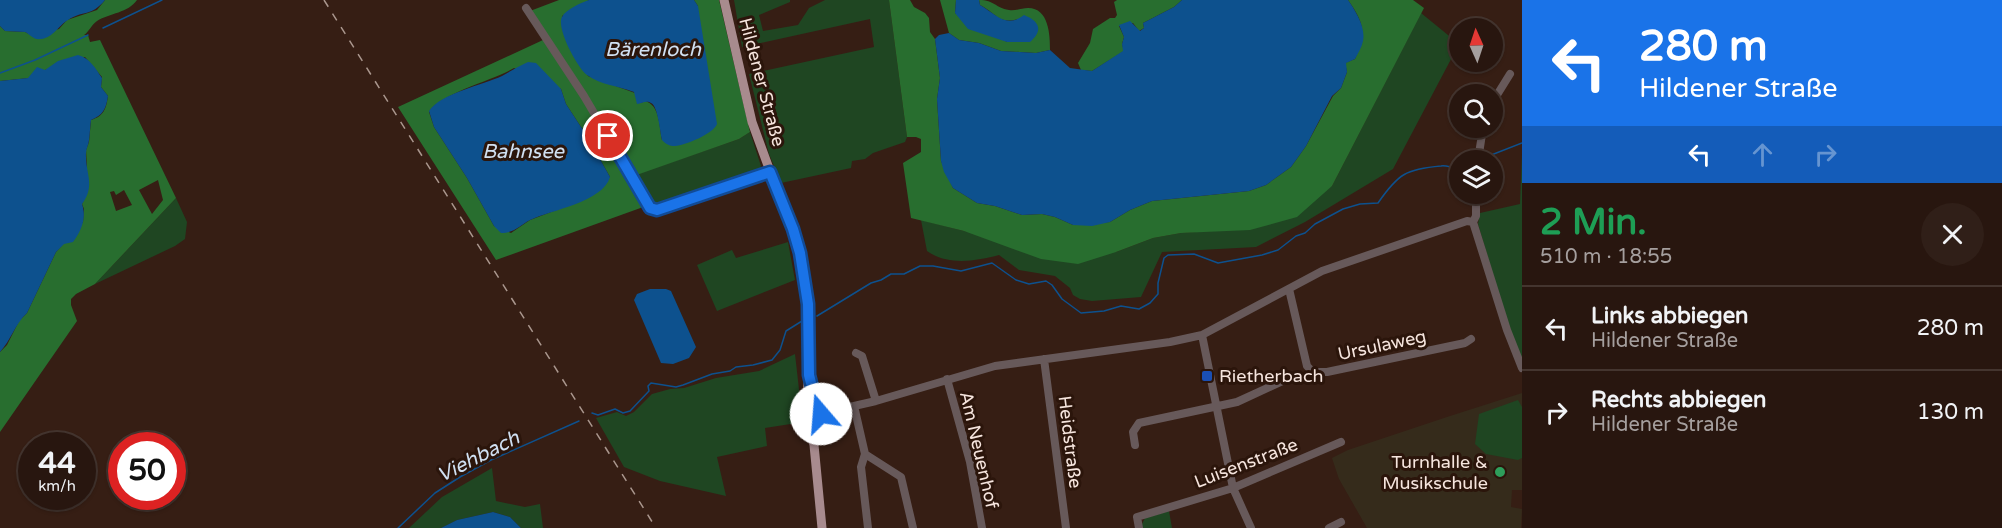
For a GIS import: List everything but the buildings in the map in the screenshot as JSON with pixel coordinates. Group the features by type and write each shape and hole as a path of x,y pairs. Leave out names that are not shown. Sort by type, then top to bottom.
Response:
{"main road":[{"name":"Hildener Straße","path":"724,0 752,122 800,253 808,304 810,400"},
{"path":"811,421 819,418 822,409 810,400 799,408 799,413 811,421 822,528"}],"street":[{"name":"Hildener Straße","path":"526,8 584,96 650,208 657,210 671,207 770,172"},
{"path":"1503,85 1510,74"},
{"path":"1476,204 1476,216 1473,222 1507,330 1522,368"},
{"path":"822,409 876,402 995,366 1170,342 1202,335 1346,261 1473,222"},
{"name":"Ursulaweg","path":"1289,289 1307,366 1313,372 1327,372 1465,343 1470,339"},
{"path":"1202,335 1233,488 1251,528"},
{"path":"856,353 862,356 876,402"},
{"name":"Heidstraße","path":"1044,359 1066,528"},
{"path":"1135,445 1133,432 1138,423 1237,402 1291,377"},
{"name":"Am Neuenhof","path":"947,380 970,462 982,528"},
{"path":"854,406 865,454 861,467 868,528"},
{"name":"Luisenstraße","path":"1139,528 1137,517 1233,488 1341,442"},
{"path":"865,454 901,477 913,528"},
{"path":"1329,528 1341,522"}],"shaded area":[{"path":"1522,393 1522,490 1512,490 1511,507 1522,509 1521,528 1367,528 1339,479 1332,458 1348,450"}],"green space":[{"path":"105,0 137,0 124,10 97,21 84,35 88,35 90,42 100,40 176,198 95,284 71,299 77,321 0,432 0,352 7,345 19,321 27,313 56,252 83,222 82,204 88,190 86,150 91,120 104,111 108,96 101,87 102,77 85,57 45,70 29,78 0,81 0,26 5,31 25,32 31,35 59,29 67,20 97,10","holes":["158,180 163,200 152,214 139,190","124,190 132,205 116,211 110,192 114,191 116,195"]},
{"path":"559,0 589,0 562,16 588,76 635,93 641,103 645,101 650,103 658,117 662,140 698,6 694,0 719,0 750,132 739,139 628,178 646,206 496,260 398,107 543,40 530,11","holes":["514,68 561,89 566,104 591,138 610,177 559,209 530,220 511,233 494,226 434,127 429,112 435,105 455,93"]},
{"path":"734,0 790,0 790,2 759,15 763,31 798,25 809,8 825,0 889,0 907,137 905,142 873,153 865,159 852,161 851,168 781,183 769,154 749,74 874,47 870,19 742,47"},
{"path":"889,0 910,0 914,7 929,18 930,32 935,39 940,78 937,99 941,161 953,188 977,203 1022,215 1042,214 1073,225 1110,222 1152,201 1249,191 1266,185 1291,167 1306,146 1333,96 1341,88 1347,72 1345,63 1355,59 1361,42 1362,29 1361,22 1348,0 1413,0 1424,8 1332,186 1297,217 1250,230 1181,233 1153,238 1078,264 1041,259 964,231 911,218 903,163 921,152 921,139 907,137"},
{"path":"940,0 956,0 955,13 1007,42 1019,19 998,18 980,5 979,0 988,1 1009,10 1035,9 1040,12 1047,23 1050,50 1036,53 1001,51 979,43 959,40 949,33"},
{"path":"1117,0 1182,0 1174,7 1143,23 1144,28 1139,31 1133,23 1119,26 1124,37 1122,44 1124,51 1092,71 1081,70 1078,63 1090,43 1093,29 1110,18 1115,18 1117,15 1114,2"},
{"path":"1421,13 1449,36 1449,63 1393,169 1305,222 1256,247 1162,252 1141,297 1092,301 1080,299 1055,276 1019,270 999,255 962,261 935,256 927,251 921,220 964,231 1116,252 1153,238 1211,231 1332,186"},
{"path":"750,132 761,166 757,172 660,207 652,205 637,174 739,139"},
{"path":"1522,154 1522,359 1509,329 1478,224 1480,213 1520,204"},
{"path":"176,198 187,222 185,239 95,284"},
{"path":"788,242 795,280 717,311 697,265 732,250 736,258"},
{"path":"795,354 800,398 793,409 797,423 765,428 767,446 717,457 726,496 660,481 624,467 596,418 617,412 626,416 634,412 652,394 684,388 716,378 759,371"},
{"path":"1518,400 1522,407 1522,458 1518,460 1486,454 1475,444 1479,414"},
{"path":"492,468 496,501 525,507 540,504 543,528 521,528 510,517 493,512 457,520 441,528 409,528 442,497"},
{"path":"1169,511 1172,528 1142,528 1145,518"}],"water":[{"path":"0,0 105,0 95,9 68,20 49,36 38,39 25,32 5,31 0,26"},
{"name":"Bärenloch","path":"589,0 694,0 698,6 717,124 714,128 705,135 680,145 666,144 662,140 657,114 651,103 637,104 634,92 604,83 583,71 568,47 561,22 567,11"},
{"path":"956,0 979,0 980,5 1001,19 1012,21 1024,15 1036,23 1037,34 1030,42 1007,42 968,29 955,13"},
{"path":"1182,0 1348,0 1351,4 1363,30 1362,46 1355,59 1346,63 1347,72 1341,88 1332,96 1306,146 1291,167 1266,185 1249,191 1152,201 1110,222 1092,226 1073,225 1042,214 1022,215 977,203 953,188 941,161 937,99 940,78 935,39 939,35 949,33 959,40 979,43 1001,51 1036,53 1050,50 1070,68 1092,71 1123,51 1124,37 1119,25 1130,21 1140,31 1144,28 1143,23 1174,7"},
{"path":"78,55 86,58 94,67 102,78 101,87 108,96 103,111 91,120 86,153 89,185 82,204 84,214 82,224 73,242 64,244 56,252 27,313 0,352 0,81 28,78 37,67 45,70 58,61"},
{"name":"Bahnsee","path":"528,62 536,63 561,89 566,104 591,138 610,177 598,193 587,199 530,220 506,233 501,233 494,226 434,127 429,111 452,94 502,76"},
{"path":"650,289 671,291 696,347 689,358 673,364 661,363 634,300 637,294"},
{"path":"493,512 510,517 521,528 441,528 457,520"}],"waterway":[{"path":"103,28 162,0"},
{"path":"0,73 35,60 88,35"},
{"name":"Viehbach","path":"1503,150 1522,143"},
{"name":"Viehbach","path":"817,316 871,283 891,274 904,274 920,266 961,271 992,263 1016,280 1029,284 1046,281 1052,285 1062,299 1081,313 1104,311 1121,306 1139,309 1150,303 1158,294 1158,283 1164,258 1168,255 1194,254 1218,263 1278,250 1315,224 1343,209 1360,204 1378,203 1397,179 1411,171 1449,167"},
{"name":"Viehbach","path":"592,413 598,415 615,409 623,413 630,411 649,391 648,386 651,383 676,387 712,374 730,371 736,367 772,360 780,350 786,331 802,321"},
{"name":"Viehbach","path":"398,528 435,493 460,477 491,460 579,421"}],"railway":[{"path":"324,0 656,528"}],"place":[{"name":"Rietherbach","path":"1207,376"},
{"name":"Turnhalle & Musikschule","path":"1500,472"}],"route":[{"path":"608,136 650,208 657,210 770,172 800,253 808,297 809,375 815,399 822,409 821,414"}]}
